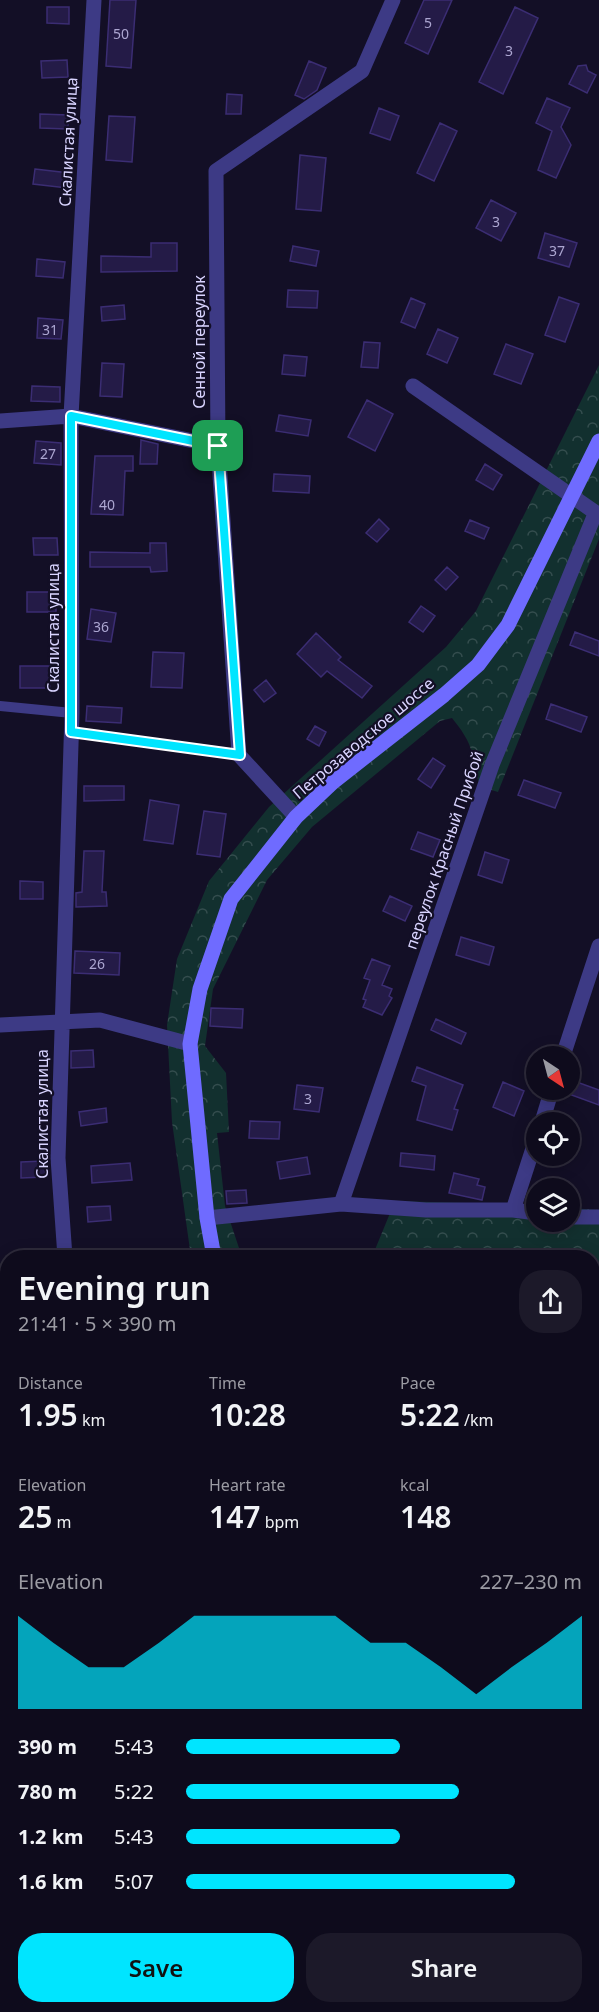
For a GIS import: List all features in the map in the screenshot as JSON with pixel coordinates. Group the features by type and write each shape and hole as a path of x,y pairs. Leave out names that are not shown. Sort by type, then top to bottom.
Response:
{"main road":[{"name":"Петрозаводское шоссе","path":"213,1250 207,1218 190,1044 200,989 231,900 296,817 333,782 444,695 478,665 508,625 599,441"}],"street":[{"name":"Скалистая улица","path":"65,1250 58,1158 72,713 71,416 94,0"},
{"name":"Сенной переулок","path":"240,755 218,446 216,171 362,71 393,0"},
{"path":"413,386 597,514"},
{"path":"0,421 71,416 218,446"},
{"name":"переулок Красный Прибой","path":"340,1204 492,765 597,514"},
{"path":"240,755 296,817"},
{"path":"566,1046 599,946"},
{"path":"0,1025 100,1020 190,1044"},
{"path":"513,1210 527,1166"},
{"path":"207,1218 340,1204 426,1210 526,1212"},
{"path":"580,1217 599,1217"}],"lane":[{"path":"0,706 72,713"},
{"path":"71,732 240,755"}],"green space":[{"path":"599,365 599,539 498,792 482,787 475,773 469,744 452,718 440,721 312,827 267,880 213,989 205,1046 226,1073 229,1132 217,1133 225,1206 240,1250 190,1250 172,1122 167,1025 177,959 209,881 269,807 446,647 476,611"},
{"path":"395,1201 526,1205 526,1232 580,1232 580,1209 599,1210 599,1250 375,1250"}],"building":[{"path":"110,0 136,0 131,68 106,66"},
{"path":"424,0 452,0 428,54 405,43"},
{"path":"47,7 69,7 69,24 47,23"},
{"path":"515,7 538,18 503,94 479,82"},
{"path":"67,60 68,77 42,78 41,61"},
{"path":"309,61 326,68 317,90 304,99 295,95"},
{"path":"586,65 588,71 596,75 587,93 569,84 578,66"},
{"path":"227,94 242,95 241,114 226,114"},
{"path":"547,98 570,108 561,127 571,145 556,178 538,170 552,131 536,123"},
{"path":"379,108 399,116 390,140 370,133"},
{"path":"40,114 68,115 68,129 40,128"},
{"path":"109,116 135,117 132,162 106,160"},
{"path":"440,123 457,131 434,181 417,173"},
{"path":"300,155 326,158 321,211 296,209"},
{"path":"35,169 69,173 67,188 33,184"},
{"path":"491,200 516,213 501,241 476,228"},
{"path":"545,233 577,243 569,267 538,258"},
{"path":"151,243 177,243 177,271 101,272 101,256 151,257"},
{"path":"293,246 319,251 316,266 290,261"},
{"path":"37,259 65,262 63,278 36,276"},
{"path":"288,290 318,291 317,308 287,307"},
{"path":"559,297 579,304 565,342 545,335"},
{"path":"411,298 425,304 415,328 401,322"},
{"path":"124,305 125,319 102,321 101,307"},
{"path":"38,318 63,320 61,339 37,338"},
{"path":"438,329 458,338 447,363 427,354"},
{"path":"364,342 380,343 378,368 361,367"},
{"path":"506,344 533,354 521,384 494,374"},
{"path":"284,355 307,357 305,376 282,374"},
{"path":"102,363 124,364 122,397 100,396"},
{"path":"32,386 60,387 60,402 31,401"},
{"path":"367,400 393,414 375,451 348,437"},
{"path":"279,415 311,420 308,436 276,431"},
{"path":"141,440 158,444 157,464 140,464"},
{"path":"36,441 61,443 61,465 34,463"},
{"path":"95,456 133,456 133,471 125,471 123,515 91,514"},
{"path":"485,464 502,475 493,490 476,480"},
{"path":"274,474 310,476 309,493 273,491"},
{"path":"379,519 389,529 377,542 366,533"},
{"path":"470,520 489,528 484,539 465,531"},
{"path":"33,538 57,538 58,555 34,555"},
{"path":"150,543 166,543 167,571 151,572 150,567 90,567 90,552 150,553"},
{"path":"447,567 458,577 446,590 435,580"},
{"path":"27,592 56,592 56,612 27,612"},
{"path":"421,606 435,616 423,632 409,622"},
{"path":"91,609 116,613 111,642 87,639"},
{"path":"575,632 599,641 599,656 570,645"},
{"path":"316,633 341,657 338,660 372,686 362,698 327,671 321,677 297,654"},
{"path":"153,652 184,653 182,688 151,687"},
{"path":"20,666 50,666 50,688 20,688"},
{"path":"266,680 276,693 264,702 254,690"},
{"path":"551,704 587,717 581,732 546,719"},
{"path":"87,706 122,708 121,723 86,721"},
{"path":"315,726 326,732 319,746 307,739"},
{"path":"433,758 445,766 431,788 418,779"},
{"path":"524,780 561,793 555,808 518,795"},
{"path":"84,786 124,786 124,800 84,801"},
{"path":"150,800 179,805 173,844 144,840"},
{"path":"204,811 226,814 220,857 197,854"},
{"path":"418,832 440,840 433,857 411,849"},
{"path":"84,851 104,851 102,892 106,892 107,906 76,907 76,893 82,892"},
{"path":"485,852 509,860 502,883 478,875"},
{"path":"20,881 43,882 43,899 20,899"},
{"path":"390,896 412,906 405,921 383,911"},
{"path":"461,937 494,947 489,965 456,955"},
{"path":"75,951 120,953 119,975 74,973"},
{"path":"372,959 390,966 382,985 392,989 389,996 392,998 382,1015 363,1007 366,1000 363,999 370,980 364,978"},
{"path":"211,1008 243,1009 242,1028 210,1026"},
{"path":"436,1019 466,1033 461,1044 431,1030"},
{"path":"93,1050 94,1067 71,1068 71,1051"},
{"path":"417,1067 463,1085 454,1109 458,1110 452,1130 417,1120 426,1086 412,1081"},
{"path":"503,1082 524,1091 514,1116 493,1107"},
{"path":"580,1083 599,1090 599,1105 580,1098"},
{"path":"297,1085 323,1088 319,1112 294,1109"},
{"path":"106,1108 107,1122 81,1126 79,1112"},
{"path":"250,1121 280,1122 279,1139 249,1138"},
{"path":"401,1153 435,1156 434,1170 400,1166"},
{"path":"307,1157 310,1174 280,1179 277,1162"},
{"path":"44,1161 45,1177 21,1178 21,1162"},
{"path":"130,1163 132,1180 92,1183 91,1166"},
{"path":"454,1173 479,1179 477,1185 485,1187 482,1200 449,1193"},
{"path":"246,1190 247,1203 227,1204 226,1191"},
{"path":"110,1206 111,1220 88,1222 87,1207"}],"route":[{"path":"71,416 218,446 240,755 71,732 71,416"}]}
